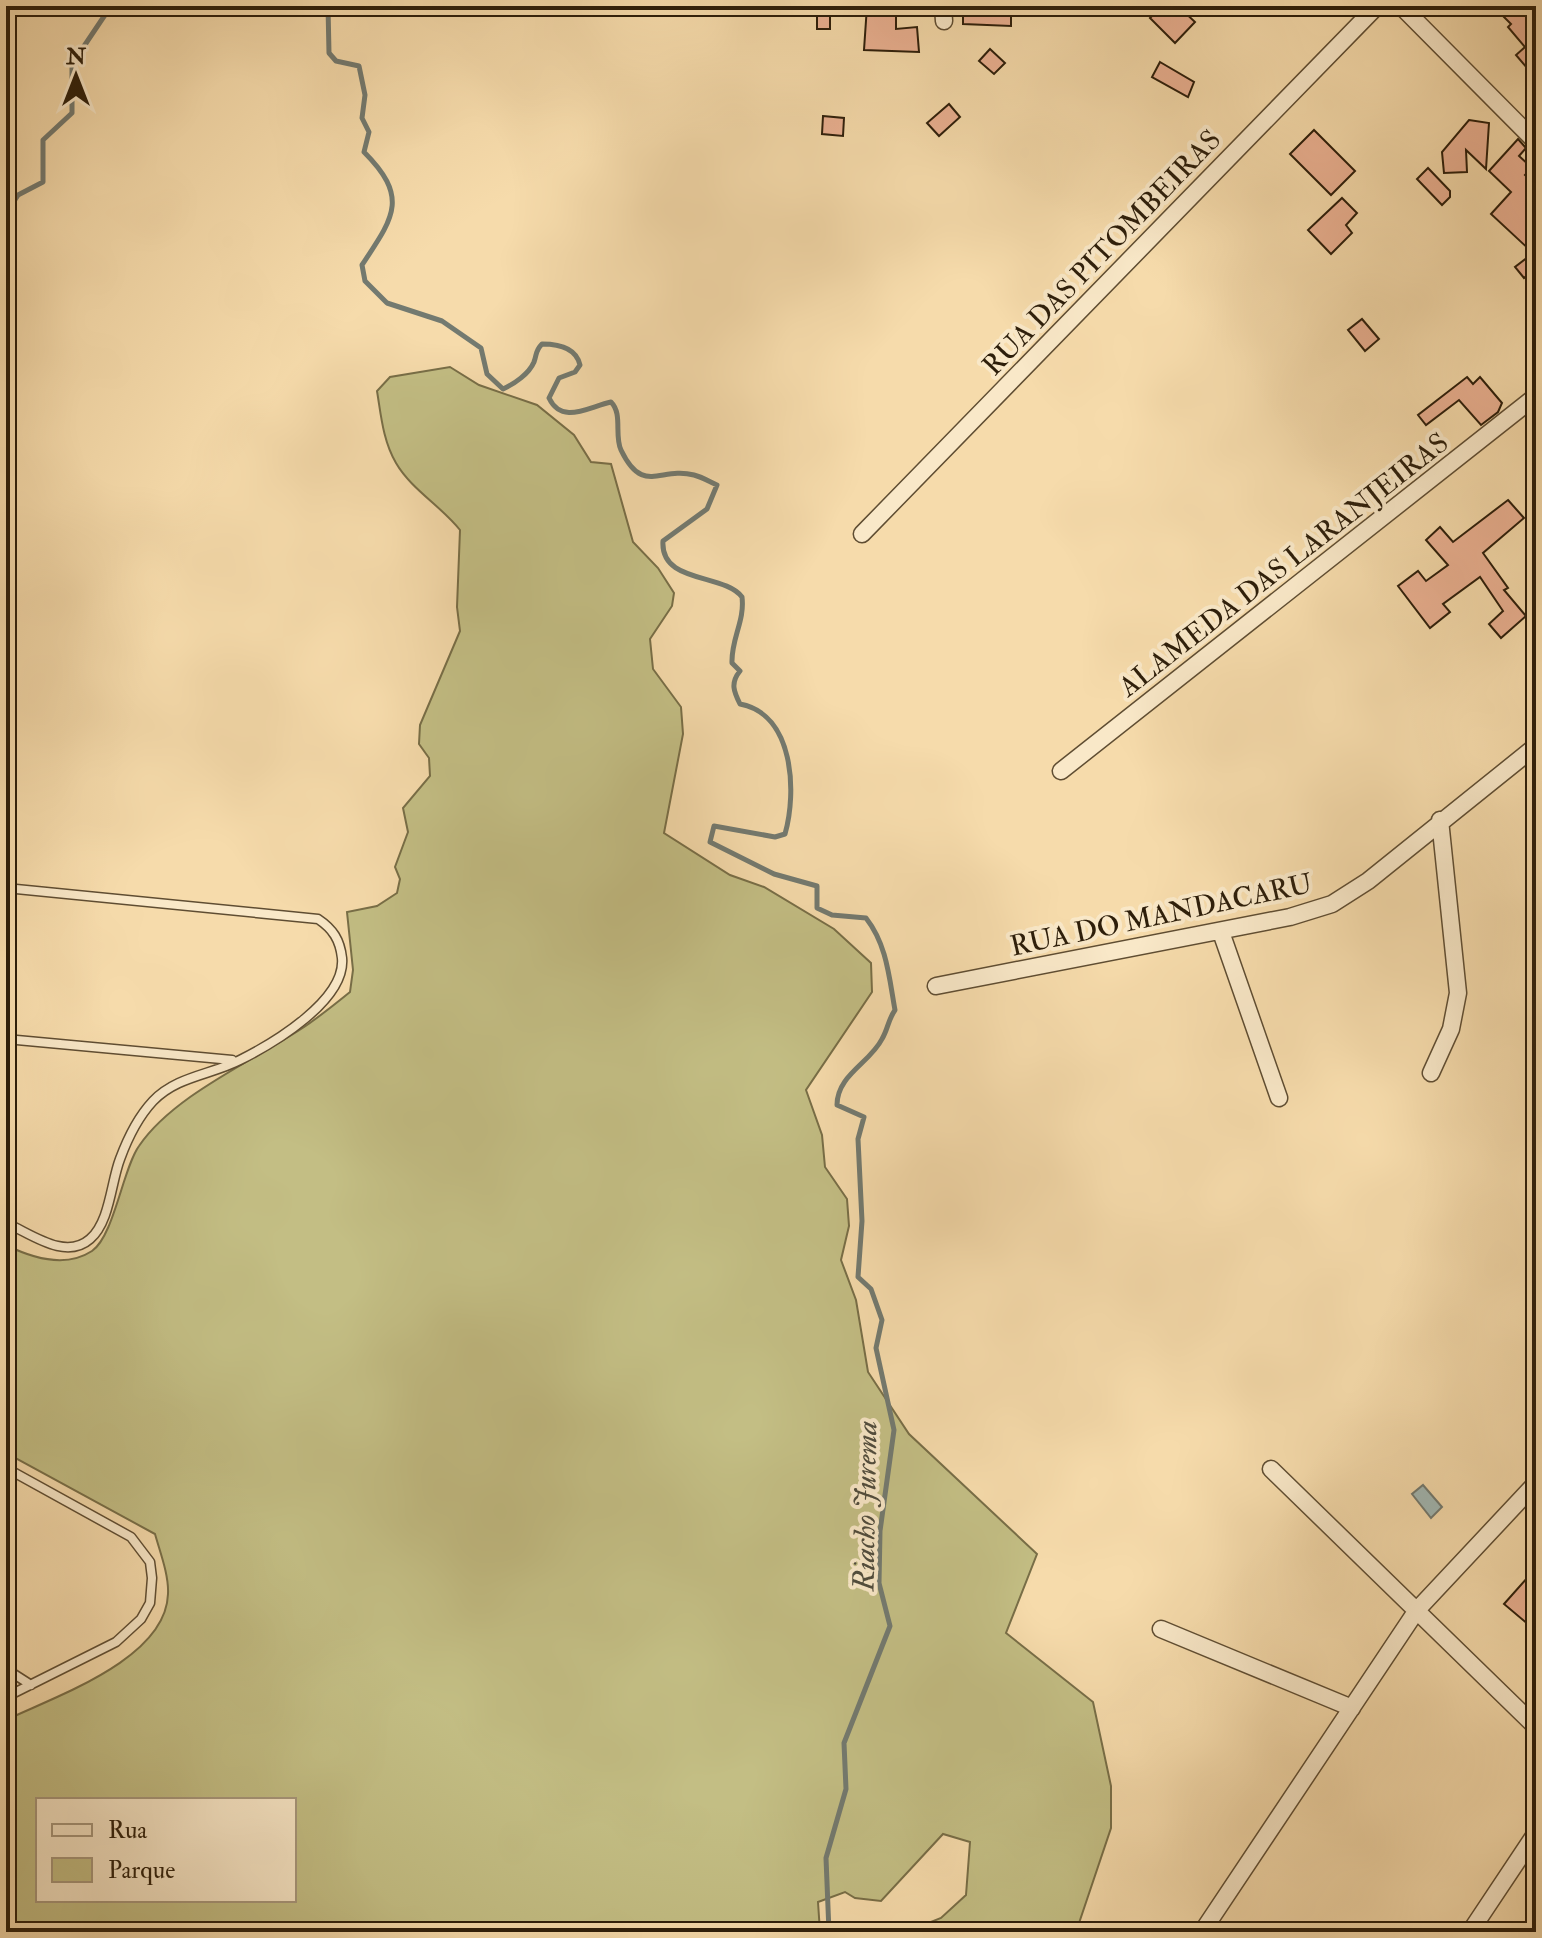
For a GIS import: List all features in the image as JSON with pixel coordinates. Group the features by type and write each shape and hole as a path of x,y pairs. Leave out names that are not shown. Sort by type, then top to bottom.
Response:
{"street":[{"name":"RUA DAS PITOMBEIRAS","path":"862,534 1377,6"},
{"path":"1401,6 1536,142"},
{"name":"ALAMEDA DAS LARANJEIRAS","path":"1061,771 1536,396"},
{"name":"RUA DO MANDACARU","path":"936,986 1221,932 1332,904 1368,881 1440,820 1536,746"},
{"path":"1431,1073 1451,1029 1458,993 1440,820"},
{"path":"1221,932 1279,1098"},
{"path":"1271,1469 1536,1727"},
{"path":"1202,1932 1417,1610 1536,1483"},
{"path":"1161,1629 1352,1708"},
{"path":"1470,1932 1536,1833"}],"lane":[{"path":"6,888 318,919 330,926 341,949 341,981 330,996 304,1018 239,1061 185,1080 151,1103 120,1159 102,1220 90,1239 72,1247 51,1245 6,1223"},
{"path":"6,1039 239,1061"},
{"path":"6,1468 131,1537 150,1562 152,1578 150,1603 141,1619 116,1642 6,1697"},
{"path":"6,1669 31,1685"}],"green space":[{"path":"450,367 479,385 537,405 574,435 591,462 611,464 633,542 658,568 674,593 672,606 650,639 653,669 681,707 683,734 664,833 730,875 764,887 834,929 871,963 872,992 806,1090 822,1135 825,1167 847,1199 849,1226 841,1260 856,1300 868,1372 909,1434 1037,1554 1006,1633 1093,1702 1111,1786 1111,1828 1076,1932 906,1932 941,1918 966,1895 970,1842 943,1834 881,1901 855,1898 845,1892 818,1902 820,1932 6,1932 6,1720 79,1687 129,1656 149,1638 163,1617 168,1587 155,1534 6,1453 6,1245 27,1254 60,1260 92,1251 106,1231 133,1156 154,1128 192,1096 301,1029 350,992 353,970 347,912 377,906 397,893 400,879 395,867 408,832 403,808 430,776 429,758 419,744 420,725 460,631 457,607 460,530 402,472 388,446 377,391 390,377"}],"water":[{"path":"1423,1485 1442,1507 1431,1518 1412,1494"}],"building":[{"path":"867,6 896,6 896,29 917,27 919,52 864,50"},
{"path":"1162,6 1178,6 1195,22 1175,43 1150,18"},
{"path":"1493,6 1520,6 1536,24 1536,62 1528,69 1516,55 1525,47 1508,27 1511,24"},
{"path":"963,8 1011,10 1011,26 963,24"},
{"path":"817,12 830,12 830,29 817,29"},
{"path":"990,49 1005,63 994,74 979,61"},
{"path":"1160,62 1194,82 1188,97 1152,77"},
{"path":"949,104 960,117 939,136 927,123"},
{"path":"823,116 844,118 843,136 822,134"},
{"path":"1469,120 1489,123 1486,169 1466,150 1467,172 1444,173 1442,152"},
{"path":"1314,130 1355,171 1331,195 1290,154"},
{"path":"1518,139 1526,148 1519,156 1532,168 1525,175 1536,185 1536,268 1524,278 1515,267 1533,253 1491,214 1511,192 1489,171"},
{"path":"1428,168 1450,191 1450,197 1442,205 1417,179"},
{"path":"1342,198 1357,213 1346,225 1352,233 1331,254 1308,230"},
{"path":"1362,319 1379,339 1365,351 1348,330"},
{"path":"1467,377 1473,384 1480,377 1502,403 1498,412 1481,425 1459,400 1426,425 1418,415"},
{"path":"1508,500 1524,518 1483,553 1508,588 1504,590 1526,616 1501,638 1489,624 1503,611 1480,577 1443,604 1450,612 1430,628 1398,586 1418,571 1426,581 1448,565 1426,540 1440,527 1453,542"},
{"path":"1536,1568 1536,1631 1504,1604"}],"waterway":[{"path":"6,213 18,195 43,182 43,140 72,113 72,64 111,6"},
{"name":"Riacho Jurema","path":"328,6 329,53 336,61 359,66 365,95 362,118 369,132 364,152 387,182 392,196 388,221 362,265 365,281 387,303 442,321 481,348 487,374 503,389 529,371 542,344 570,350 580,365 575,372 559,378 549,398 554,406 561,411 576,412 611,402 617,412 621,450 637,472 645,476 682,473 717,485 707,509 663,541 665,555 672,565 682,571 722,584 742,597 742,614 732,654 732,663 740,671 735,680 735,691 740,704 758,711 772,723 781,738 787,757 791,797 785,834 775,837 714,826 710,842 774,874 817,886 817,908 832,915 866,918 879,939 886,962 895,1010 877,1047 842,1085 837,1105 864,1117 858,1139 862,1221 858,1277 871,1289 882,1320 876,1348 894,1430 880,1531 879,1583 890,1626 844,1743 846,1789 826,1858 829,1932"}]}
